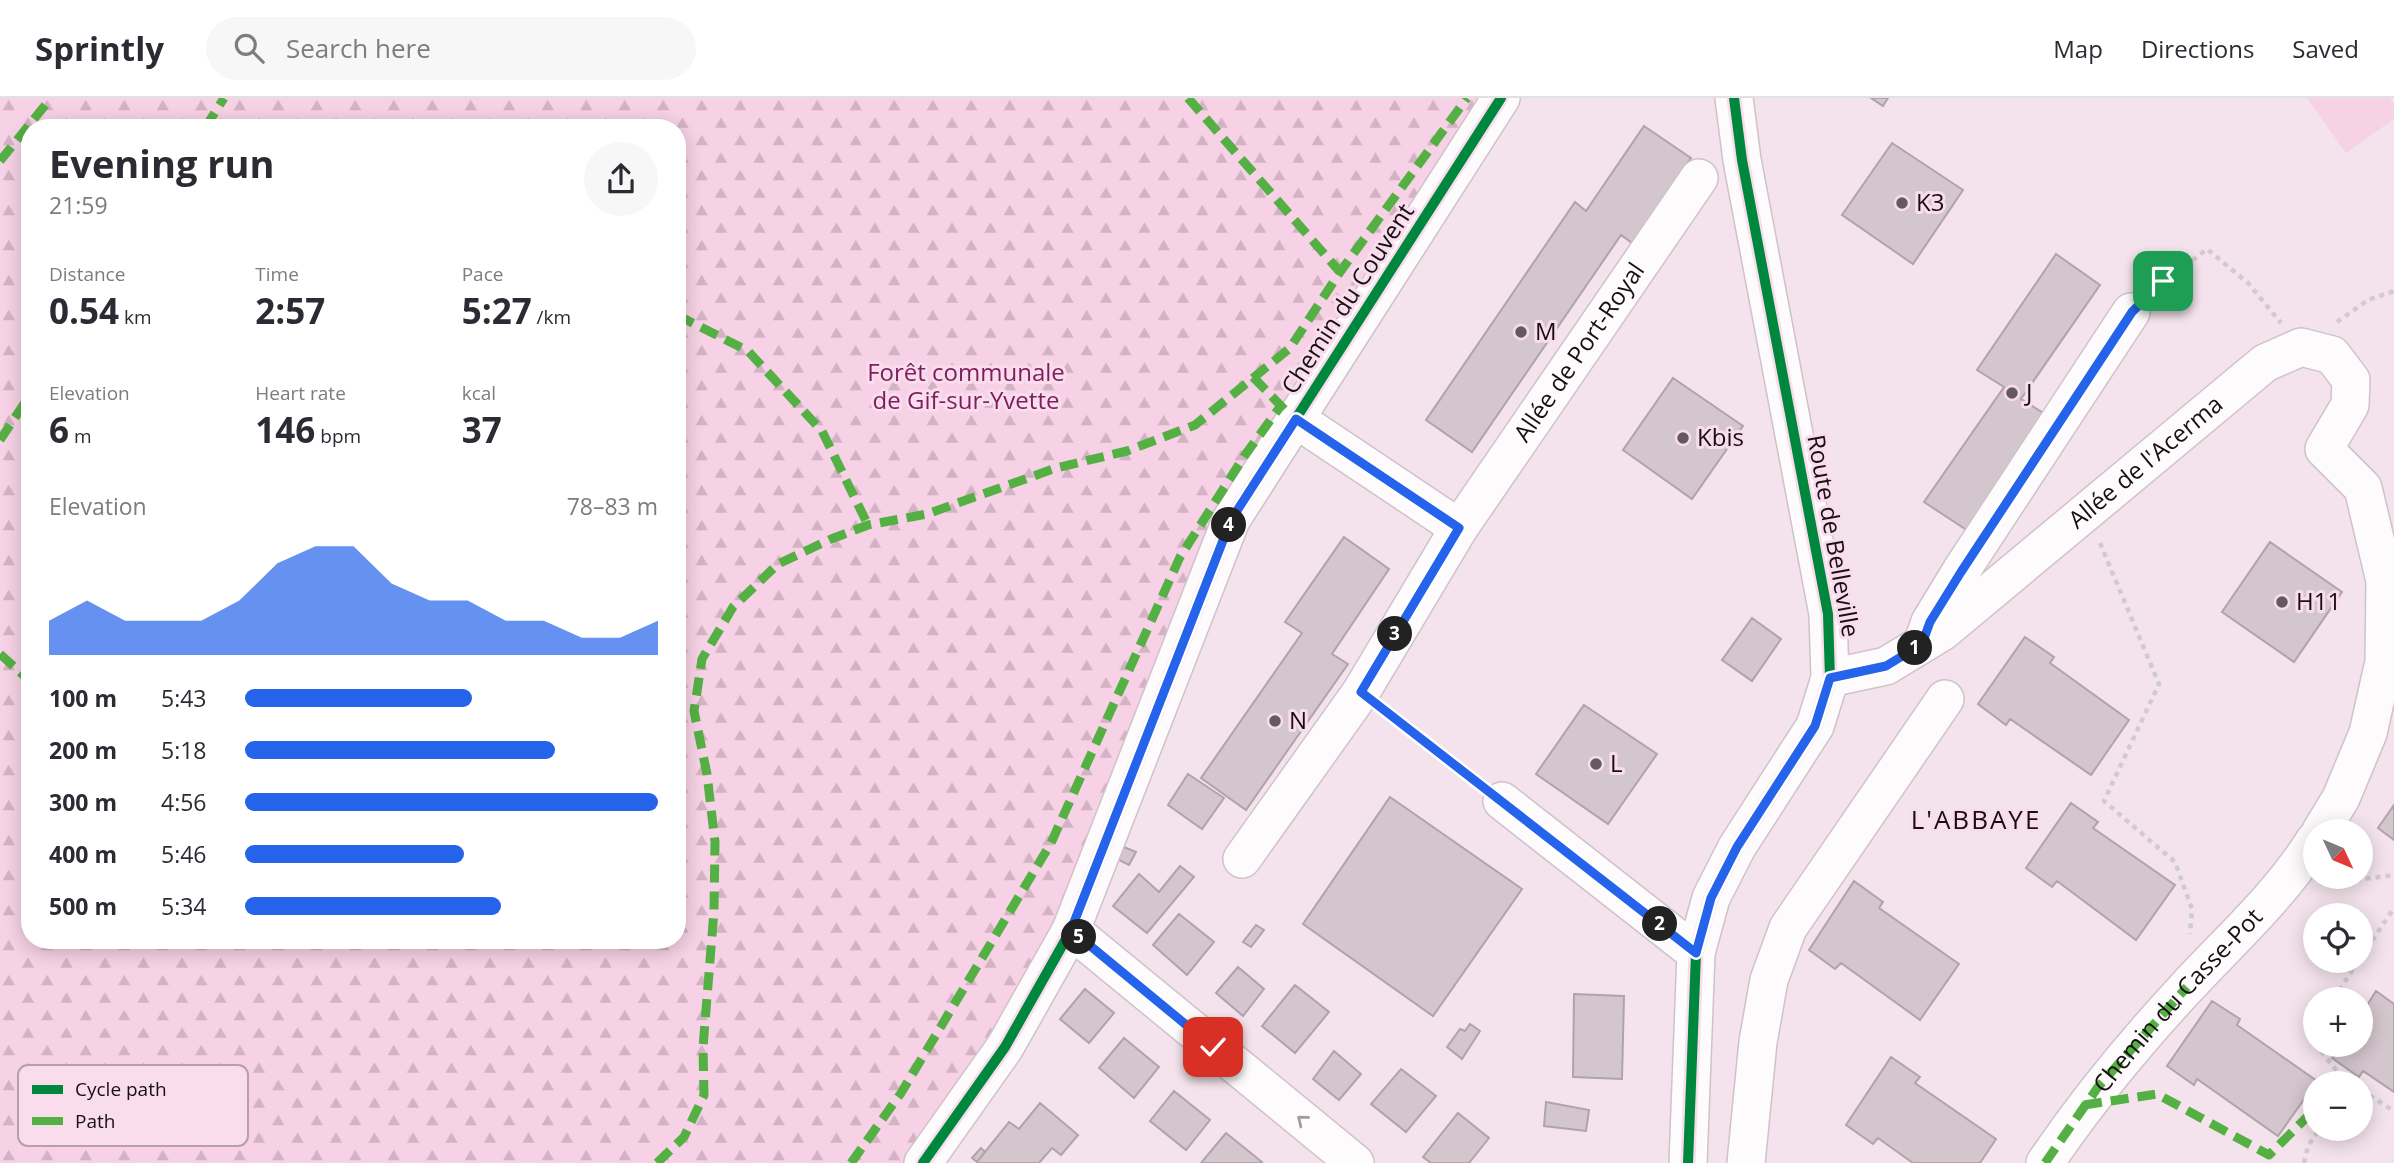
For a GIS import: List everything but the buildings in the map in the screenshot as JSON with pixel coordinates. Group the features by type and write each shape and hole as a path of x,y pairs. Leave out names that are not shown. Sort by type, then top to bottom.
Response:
{"street":[{"name":"Chemin du Couvent","path":"923,1163 1005,1047 1071,930 1231,520 1501,98"},
{"name":"Route de Belleville","path":"1688,1163 1696,953 1711,898 1737,847 1815,726 1830,678 1828,614 1742,160 1734,98"},
{"name":"Allée de Port-Royal","path":"1242,859 1361,692 1459,528 1699,178"},
{"path":"1922,644 1930,622 1961,572 2132,312"},
{"path":"2301,347 2332,355 2351,380 2350,405 2324,449 2363,488 2385,581 2384,662 2368,733 2341,798 2328,819"},
{"name":"Allée de l'Acerma","path":"1830,678 1886,666 1942,632 2266,363 2301,347"},
{"path":"1296,419 1459,528"},
{"path":"1746,1163 1758,1042 1769,980 1788,928 1945,699"},
{"path":"1502,801 1696,953"},
{"name":"Chemin du Casse-Pot","path":"2045,1163 2098,1087 2187,987 2248,927 2303,856"},
{"path":"1071,930 1355,1163"}],"path":[{"path":"2132,312 2163,281 2207,249 2248,283 2301,347 2368,300 2394,291"},
{"path":"2086,512 2159,684 2104,801 2175,862 2192,909 2187,987"},
{"path":"1361,692 1502,801"},
{"path":"2276,891 2394,875"},
{"path":"2373,939 2394,908"},
{"path":"2327,1057 2338,1071"},
{"path":"2373,1098 2394,1111"},
{"path":"2304,1163 2311,1141"}],"green space":[{"name":"Forêt communale de Gif-sur-Yvette","path":"0,98 1484,98 1322,359 1060,925 906,1163 0,1163"},
{"path":"2307,98 2390,98 2394,104 2394,119 2346,153"}],"marked path":[{"path":"34,119 51,98"},
{"path":"211,119 224,98"},
{"path":"1188,98 1340,272"},
{"path":"657,1163 684,1137 704,1095 703,1047 714,911 715,842 707,774 694,711 702,659 733,607 778,564 831,539 868,525 927,514 1056,468 1127,451 1195,425 1290,348 1340,272 1467,98"},
{"path":"0,161 21,135"},
{"path":"686,320 748,351 822,431 868,525"},
{"path":"1253,377 1287,412"},
{"path":"851,1163 901,1093 1051,843 1180,557 1245,455 1280,407"},
{"path":"0,440 21,408"},
{"path":"0,654 21,673"},
{"path":"2045,1163 2098,1087 2187,987"},
{"path":"2084,1105 2157,1094 2269,1155 2303,1121"}],"cycle path":[{"path":"923,1163 1005,1047 1071,930 1231,520 1501,98"},
{"path":"1688,1163 1696,953 1711,898 1737,847 1815,726 1830,678 1828,614 1742,160 1734,98"}],"place":[{"name":"K3","path":"1902,203"},
{"name":"M","path":"1521,332"},
{"name":"J","path":"2012,393"},
{"name":"Kbis","path":"1683,438"},
{"name":"H11","path":"2282,602"},
{"name":"N","path":"1275,721"},
{"name":"L","path":"1596,764"}],"district":[{"name":"L'ABBAYE","path":"1976,820"}],"route":[{"path":"1213,1047 1071,930 1231,520 1296,419 1459,528 1361,692 1696,953 1711,898 1737,847 1815,726 1830,678 1886,666 1922,644 1930,622 1961,572 2132,312 2163,281"}]}
